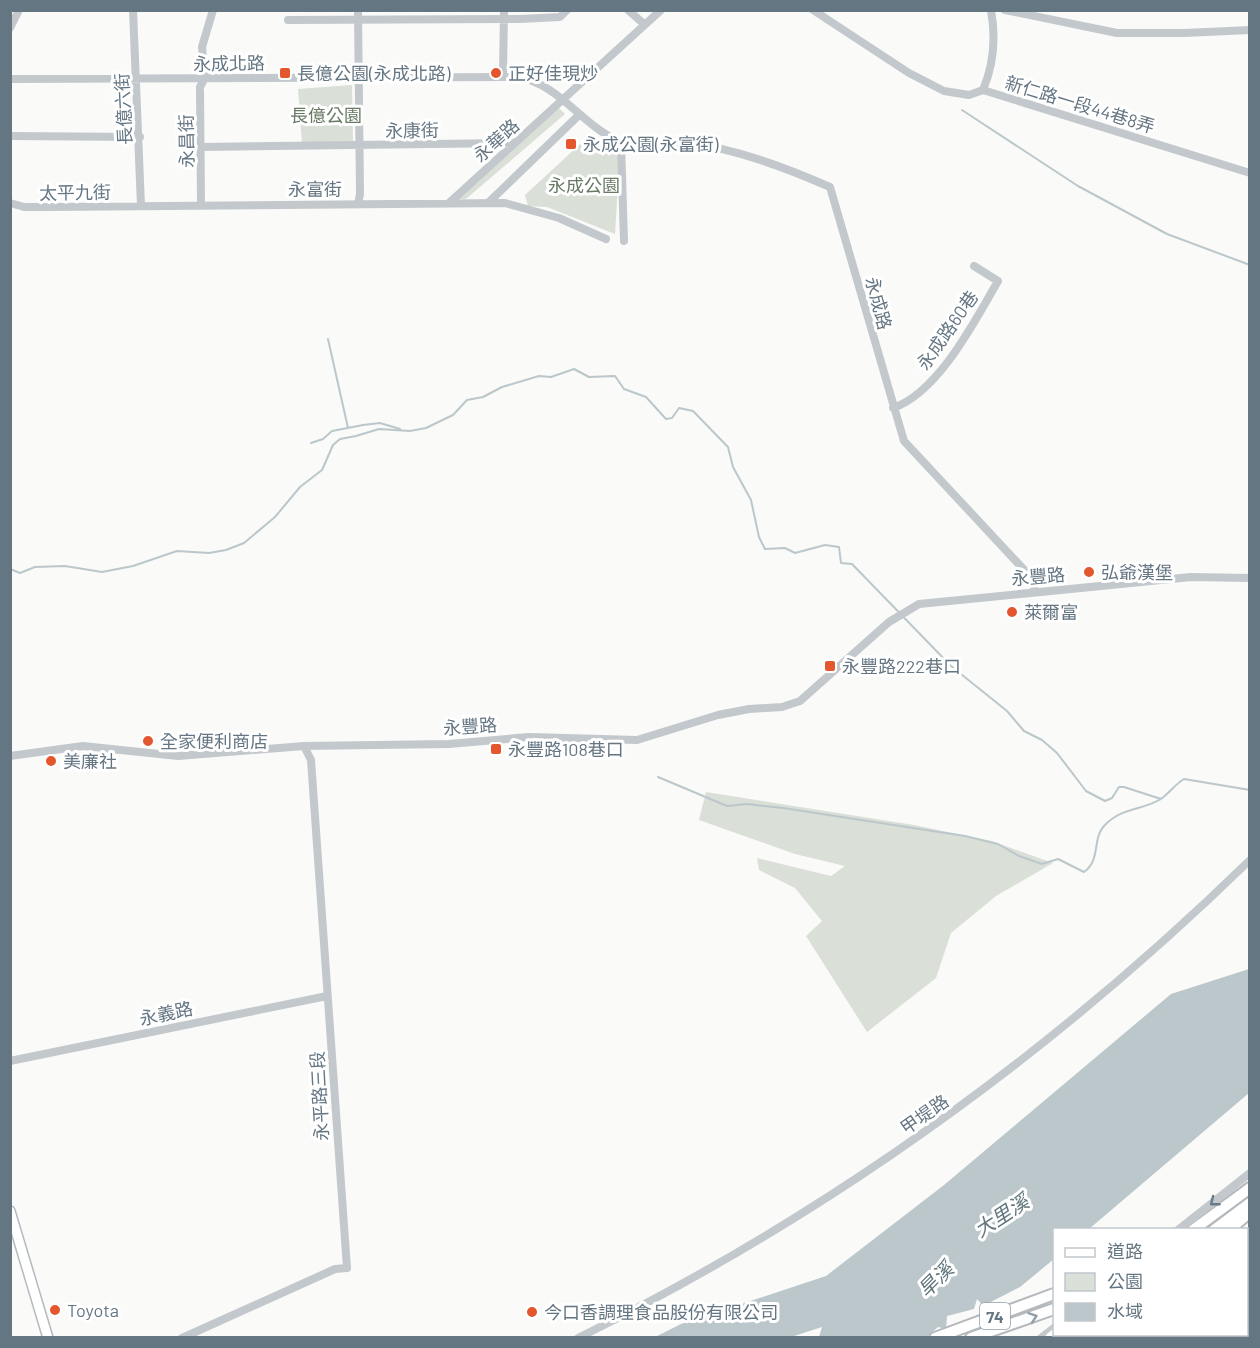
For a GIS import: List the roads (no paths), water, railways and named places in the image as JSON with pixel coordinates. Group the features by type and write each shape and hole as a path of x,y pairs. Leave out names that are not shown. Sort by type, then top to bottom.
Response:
{"highway":[{"path":"1196,1228 1250,1188"},
{"path":"1217,1228 1250,1205"},
{"path":"1231,1228 1250,1212"},
{"name":"74","path":"935,1338 1053,1294"},
{"name":"74","path":"972,1338 1053,1309"}],"main road":[{"path":"10,1211 48,1338"}],"street":[{"path":"10,28 19,10"},
{"name":"長億六街","path":"133,10 140,137 141,206"},
{"name":"永昌街","path":"201,205 200,87 205,78 202,47 213,10"},
{"path":"358,10 360,145 358,204"},
{"path":"288,20 358,20 455,15 560,17 567,10"},
{"path":"628,10 644,24"},
{"path":"624,241 621,142 579,115 562,98 576,89 661,10"},
{"name":"新仁路一段44巷8弄","path":"813,10 909,73 944,91 969,95 983,90 1250,173"},
{"path":"983,90 992,65 994,49 991,10"},
{"path":"1005,10 1117,33 1250,30"},
{"path":"503,75 504,15"},
{"name":"永成北路","path":"10,79 503,75 528,78 562,98"},
{"name":"永華路","path":"448,203 562,98"},
{"path":"489,202 579,115"},
{"path":"10,136 140,137"},
{"name":"永成路","path":"621,142 691,143 761,162 830,187 893,408 909,448 1028,574 1033,580 1035,592"},
{"name":"永康街","path":"201,147 514,143"},
{"name":"永富街","path":"141,206 505,202 537,210 606,239"},
{"name":"太平九街","path":"10,203 29,207 141,206"},
{"name":"永成路60巷","path":"893,408 908,403 942,369 998,281 974,266"},
{"name":"永豐路","path":"10,756 83,746 178,756 304,746 449,744 529,737 644,739 718,715 749,709 783,707 800,701 903,611 928,602 1207,575 1250,578"},
{"name":"永平路三段","path":"182,1338 335,1269 347,1268 311,760 304,746"},
{"name":"甲堤路","path":"578,1338 783,1227 932,1127 1104,993 1250,860"},
{"name":"永義路","path":"10,1061 327,996"},
{"path":"1181,1228 1250,1173"},
{"path":"1221,1228 1250,1205"},
{"path":"1041,1338 1053,1329"}],"water":[{"path":"1249,969 1249,1093 1090,1228 1053,1228 1053,1260 1020,1287 983,1306 977,1299 974,1309 947,1316 946,1329 938,1327 927,1337 819,1337 822,1327 791,1337 653,1338 681,1324 826,1276 944,1185 1171,994"}],"waterway":[{"path":"962,110 1078,186 1167,234 1250,265"},
{"path":"328,339 348,428"},
{"path":"10,569 20,573 35,567 65,566 102,572 133,566 177,551 209,553 226,550 244,543 275,517 300,487 322,470 333,445 340,439 379,429 410,431 426,428 453,415 467,400 483,397 502,387 539,376 551,377 574,369 589,377 615,376 624,389 646,397 666,419 672,418 679,408 693,411 728,447 733,467 751,500 759,537 765,549 785,548 795,553 825,545 839,547 841,563 852,564 951,666 1007,711 1024,731 1042,740 1057,753 1086,791 1105,801 1112,798 1119,787 1124,787 1161,799"},
{"path":"311,443 323,439 332,431 363,425 380,423 400,429"},
{"path":"658,777 727,806 747,804 783,808 965,836 998,844 1019,856 1042,864 1058,859 1084,872 1093,862 1098,837 1104,826 1124,812 1159,800 1184,779 1250,790"}],"place":[{"name":"長億公園(永成北路)","path":"285,73"},
{"name":"正好佳現炒","path":"496,73"},
{"name":"永成公園(永富街)","path":"571,144"},
{"name":"弘爺漢堡","path":"1089,572"},
{"name":"萊爾富","path":"1012,612"},
{"name":"永豐路222巷口","path":"830,666"},
{"name":"全家便利商店","path":"148,741"},
{"name":"永豐路108巷口","path":"496,749"},
{"name":"美廉社","path":"51,761"},
{"name":"Toyota","path":"55,1310"},
{"name":"今口香調理食品股份有限公司","path":"532,1312"}],"park label":[{"name":"長億公園","path":"326,115"},
{"name":"永成公園","path":"584,185"}],"water label":[{"name":"大里溪","path":"1001,1215"},
{"name":"旱溪","path":"935,1279"}]}
